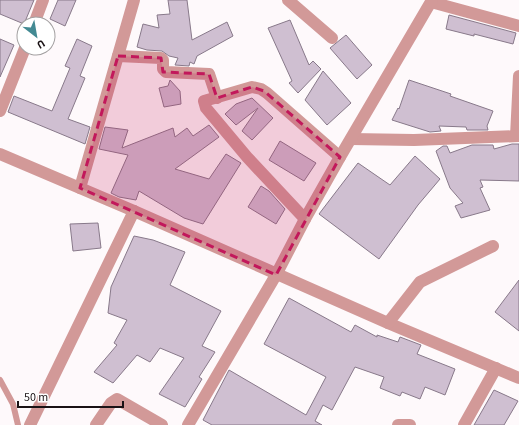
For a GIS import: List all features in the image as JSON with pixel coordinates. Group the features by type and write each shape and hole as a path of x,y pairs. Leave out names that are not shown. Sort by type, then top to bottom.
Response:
{"street":[{"path":"37,16 43,0"},
{"path":"80,188 134,0"},
{"path":"288,0 332,38"},
{"path":"191,424 340,157 432,1 519,26"},
{"path":"0,111 22,56"},
{"path":"118,56 161,58 163,60 163,69 166,72 210,74 217,98"},
{"path":"351,139 414,140 518,136 519,76"},
{"path":"305,219 246,157 206,108 204,101 252,87 264,91 340,157"},
{"path":"0,154 134,211 388,323 519,378"},
{"path":"30,425 134,211"},
{"path":"388,323 420,282 493,246"},
{"path":"464,425 496,368"},
{"path":"96,425 111,403 117,399 162,425"},
{"path":"398,425 410,425"}],"lane":[{"path":"0,380 13,404 18,425"}],"highlighted area":[{"path":"118,56 161,58 163,72 209,74 217,98 252,87 264,91 340,157 276,275 80,188"}],"building":[{"path":"0,0 34,0 27,16 16,16 16,21 0,14"},
{"path":"58,0 76,0 65,26 56,22 56,16 51,16"},
{"path":"168,0 187,0 192,40 227,22 233,36 197,56 194,64 190,62 189,66 175,65 178,58 169,56 162,51 147,50 137,47 143,24 159,28 157,15 170,14"},
{"path":"449,15 516,33 513,44 474,34 474,36 446,29"},
{"path":"290,20 309,65 313,61 321,69 298,93 289,83 292,81 268,28"},
{"path":"346,35 372,65 357,79 330,48"},
{"path":"0,39 14,45 0,77"},
{"path":"77,39 92,46 80,76 85,78 68,119 90,127 85,144 8,112 14,96 52,111 70,68 65,66"},
{"path":"323,71 351,103 327,125 305,100"},
{"path":"170,80 180,91 181,104 164,107 159,88 168,86"},
{"path":"409,80 451,94 450,96 493,111 487,126 488,130 467,130 466,127 439,126 441,131 430,132 392,120 398,108 399,109"},
{"path":"252,98 273,118 252,140 242,131 258,108 236,125 225,114 236,104"},
{"path":"209,125 219,137 175,169 209,179 226,154 241,163 203,224 184,218 139,191 136,200 119,197 111,193 128,155 99,149 105,127 128,130 122,148 173,128 175,137 187,128 193,136"},
{"path":"280,141 316,163 304,181 269,160"},
{"path":"512,144 519,144 519,181 480,180 483,187 480,188 490,210 461,218 455,206 463,203 450,188 436,151 443,146 447,146 450,153 472,145 493,145 494,149"},
{"path":"415,156 440,179 418,205 379,259 319,214 358,163 390,185"},
{"path":"261,186 269,191 285,209 276,224 248,207"},
{"path":"98,223 101,248 73,251 70,224"},
{"path":"134,236 153,240 185,252 170,285 221,311 202,346 215,352 199,377 202,379 185,407 159,394 184,358 160,348 150,362 137,355 113,383 94,372 117,345 114,343 127,320 108,313 111,287"},
{"path":"519,280 519,331 495,312"},
{"path":"289,298 351,332 355,325 377,337 377,335 398,342 400,337 421,345 417,354 455,369 445,395 425,387 420,399 402,392 400,396 380,388 384,377 355,367 332,410 323,405 315,421 322,425 212,425 203,420 229,370 306,415 326,377 264,344"},
{"path":"494,390 518,401 504,425 474,425"}]}
